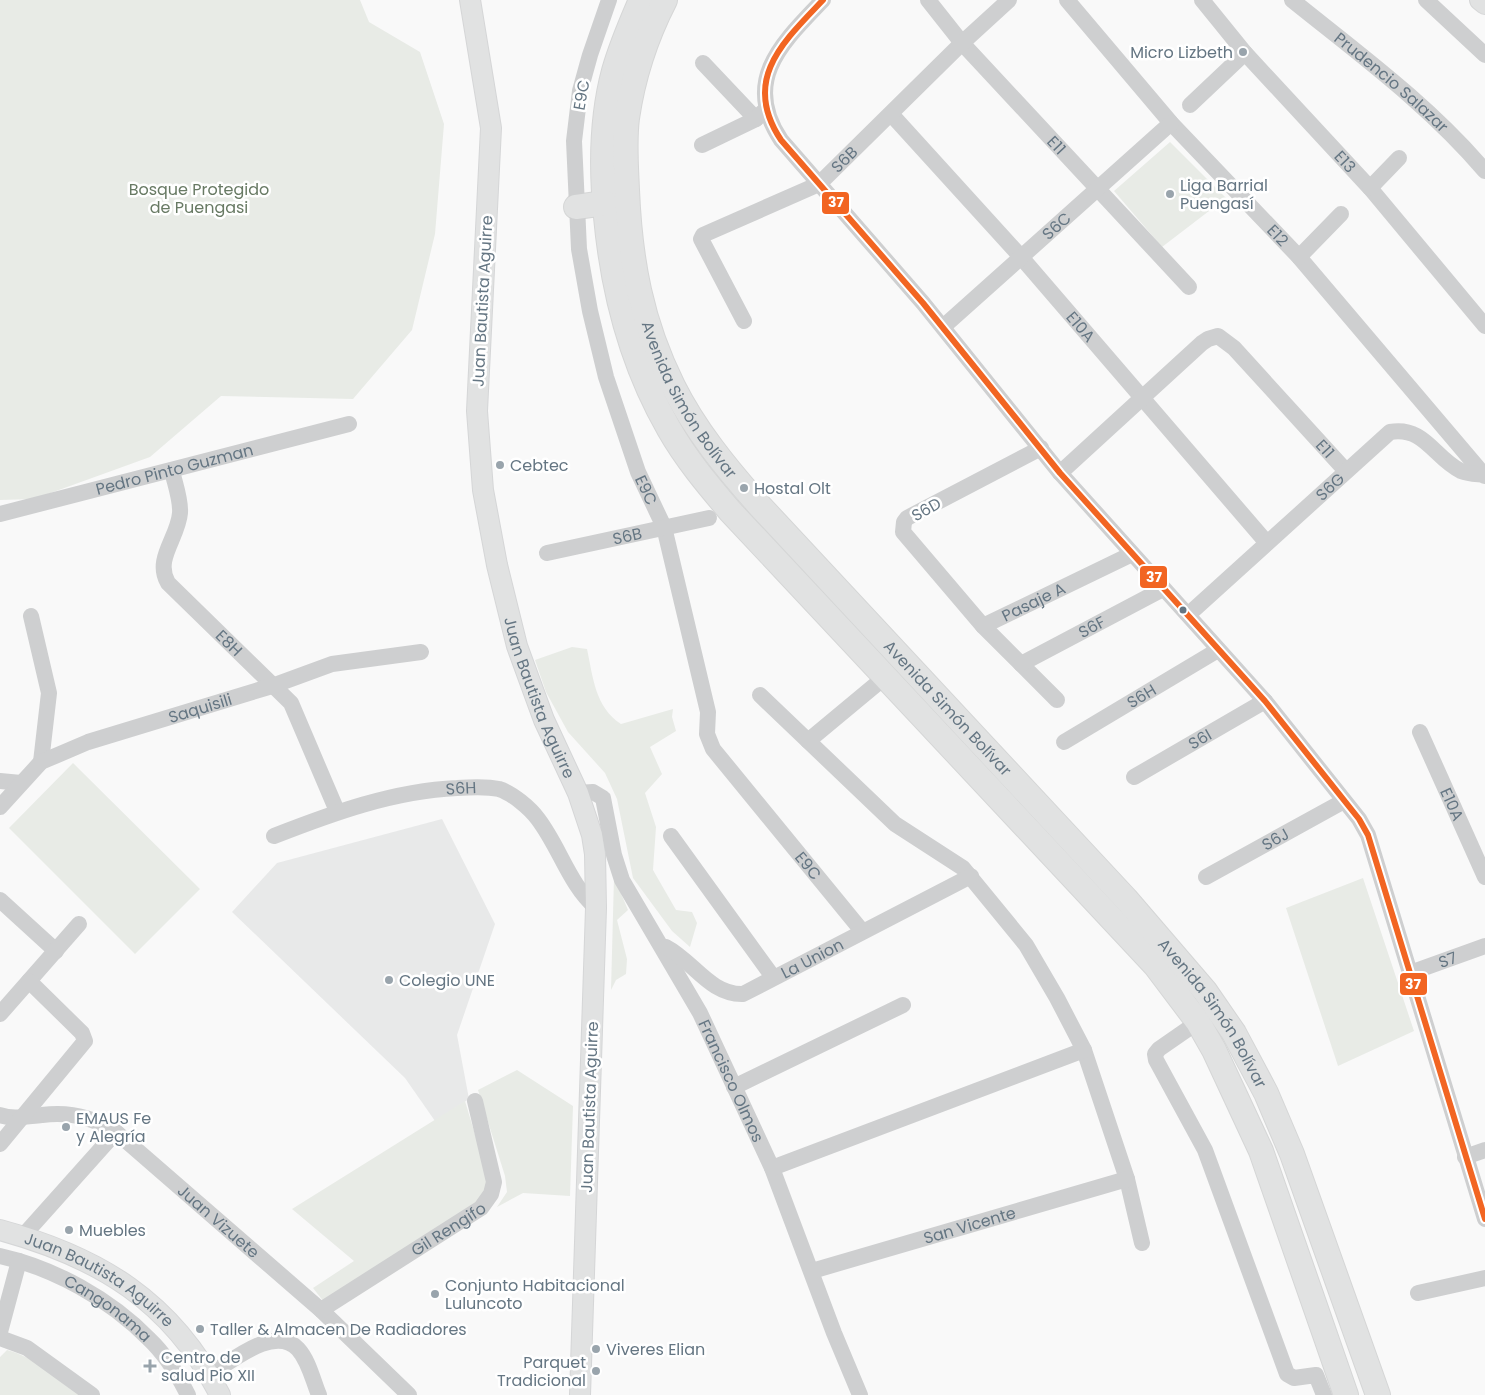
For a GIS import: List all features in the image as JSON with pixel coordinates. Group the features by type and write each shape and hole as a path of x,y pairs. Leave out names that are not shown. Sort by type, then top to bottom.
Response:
{"highway":[{"name":"Avenida Simón Bolívar","path":"641,0 626,34 614,72 606,115 602,159 610,266 627,335 645,383 669,430 687,458 730,511 1154,965 1198,1022 1214,1050 1262,1151 1346,1395"},
{"name":"Avenida Simón Bolívar","path":"665,0 646,42 632,92 627,120 626,162 632,257 638,290 647,324 673,386 693,421 712,448 754,500 1126,899 1205,991 1234,1033 1266,1093 1292,1154 1378,1395"},
{"path":"576,207 605,203"}],"main road":[{"name":"Juan Bautista Aguirre","path":"470,0 491,128 477,411 483,490 497,565 517,646 544,720 578,792 592,834 595,854 596,908 580,1395"},
{"path":"1480,0 1485,4"},
{"name":"Juan Bautista Aguirre","path":"0,1230 24,1236 66,1252 114,1276 128,1286 159,1313 187,1342 220,1395"}],"street":[{"name":"E9C","path":"610,0 590,55 580,91 574,141 579,249 590,311 606,377 638,472 664,527 708,712 707,734 712,749 862,931"},
{"path":"762,114 766,76 774,58 784,41 823,0"},
{"name":"E11","path":"928,0 962,43 1189,287"},
{"name":"S6B","path":"744,321 701,237 819,184 962,43 1009,0"},
{"name":"E12","path":"1067,0 1172,123 1299,257 1485,476"},
{"name":"E13","path":"1202,0 1245,53 1370,188 1485,326"},
{"name":"Prudencio Salazar","path":"1292,0 1426,109 1458,140 1485,171"},
{"path":"1426,0 1485,55"},
{"path":"1190,105 1245,53"},
{"path":"703,63 762,114 781,140 943,328 1060,473 1163,589 1189,614 1218,650 1265,702 1344,801 1368,835 1485,1219"},
{"path":"702,145 762,114"},
{"name":"E10A","path":"891,114 1021,257 1267,544"},
{"name":"S6C","path":"943,328 1172,123"},
{"path":"1458,140 1485,154"},
{"path":"1370,188 1399,158"},
{"path":"1299,257 1341,214"},
{"name":"E11","path":"1142,399 1208,339 1218,336 1223,338 1346,471"},
{"path":"1060,473 1142,399"},
{"name":"Pedro Pinto Guzman","path":"0,514 349,424"},
{"name":"S6G","path":"1189,614 1390,432 1401,430 1418,435 1463,472 1485,476"},
{"name":"S6D","path":"983,626 903,532 904,522 907,518 1041,448"},
{"name":"E8H","path":"172,471 180,511 178,526 162,563 162,574 168,583 291,703 336,811"},
{"name":"S6B","path":"547,553 709,518"},
{"name":"Pasaje A","path":"1057,700 983,626 1132,554"},
{"name":"S6F","path":"1021,664 1163,589"},
{"path":"31,616 49,693 41,762"},
{"name":"S6H","path":"1064,742 1218,650"},
{"name":"Saquisili","path":"0,807 41,762 88,742 272,686 332,664 421,652"},
{"path":"808,741 886,677"},
{"path":"760,695 896,824 953,860 971,876 1026,946 1057,998 1084,1050 1127,1180 1142,1243"},
{"name":"S6I","path":"1134,776 1265,702"},
{"name":"E10A","path":"1420,732 1485,876"},
{"path":"0,781 21,783"},
{"name":"S6H","path":"274,836 336,811 424,789 479,787 500,789 520,802 538,818 582,895 596,908"},
{"name":"Francisco Olmos","path":"578,792 593,792 603,798 614,854 622,880 700,1013 772,1168 834,1333 860,1395"},
{"name":"S6J","path":"1206,877 1344,801"},
{"path":"671,836 773,977"},
{"name":"La Union","path":"660,943 718,989 729,994 742,994 971,876"},
{"path":"0,900 56,950"},
{"path":"1,1010 79,924"},
{"name":"S7","path":"1410,973 1485,946"},
{"path":"0,1144 85,1041 82,1034 29,981"},
{"path":"734,1087 903,1005"},
{"path":"1198,1022 1159,1049 1155,1054 1156,1060 1205,1150 1288,1374 1294,1378 1316,1376 1324,1395"},
{"path":"772,1168 1084,1050"},
{"name":"Gil Rengifo","path":"321,1310 480,1208 486,1202 494,1182 475,1101"},
{"name":"Juan Vizuete","path":"0,1115 22,1118 44,1114 81,1115 100,1121 116,1132 321,1310 410,1395"},
{"path":"24,1236 116,1132"},
{"path":"1465,1157 1485,1150"},
{"name":"San Vicente","path":"812,1271 1127,1180"},
{"name":"Cangonama","path":"0,1256 19,1261 60,1277 99,1300 129,1321 165,1356 188,1395"},
{"path":"0,1332 19,1261"},
{"path":"1418,1294 1485,1278"},
{"path":"0,1338 27,1348 92,1395"},
{"path":"209,1375 264,1342 282,1340 293,1345 302,1354 319,1395"}],"shaded area":[{"name":"Colegio UNE","path":"442,819 495,924 457,1035 469,1099 435,1121 405,1078 232,912 277,863"}],"green space":[{"name":"Bosque Protegido de Puengasi","path":"0,0 360,0 369,22 420,52 444,124 435,234 412,330 353,399 221,396 150,457 34,499 0,500"},
{"name":"Liga Barrial Puengasí","path":"1170,142 1226,198 1162,247 1114,191"},
{"path":"572,647 587,649 596,691 600,700 612,717 621,724 673,709 672,717 676,731 650,747 662,774 645,793 656,827 653,870 676,910 692,912 697,923 690,947 672,931 633,878 617,799 605,773 568,732 546,692 535,660"},
{"path":"73,763 200,889 135,954 9,828"},
{"path":"614,877 628,910 617,920 627,959 626,974 616,980 611,990"},
{"path":"1363,878 1414,1031 1338,1066 1286,908"},
{"path":"517,1070 573,1106 570,1196 523,1193 497,1207 507,1192 505,1176 478,1090"},
{"path":"465,1101 489,1181 478,1204 324,1302 313,1288 354,1261 292,1209"},
{"path":"7,1350 37,1363 81,1395 0,1395 0,1357"}],"transit line":[{"name":"37","path":"823,0 782,47 772,63 766,80 765,99 770,118 781,140 923,303 1060,473 1265,701 1359,819 1368,835 1485,1219"}],"place":[{"name":"Micro Lizbeth","path":"1243,52"},
{"name":"Liga Barrial Puengasí","path":"1170,194"},
{"name":"Cebtec","path":"500,465"},
{"name":"Hostal Olt","path":"744,488"},
{"name":"Colegio UNE","path":"389,980"},
{"name":"EMAUS Fe y Alegría","path":"66,1127"},
{"name":"Muebles","path":"69,1230"},
{"name":"Conjunto Habitacional Luluncoto","path":"435,1294"},
{"name":"Taller & Almacen De Radiadores","path":"200,1329"},
{"name":"Viveres Elian","path":"596,1349"},
{"name":"Centro de salud Pio XII","path":"150,1366"},
{"name":"Parquet Tradicional","path":"596,1371"}]}
